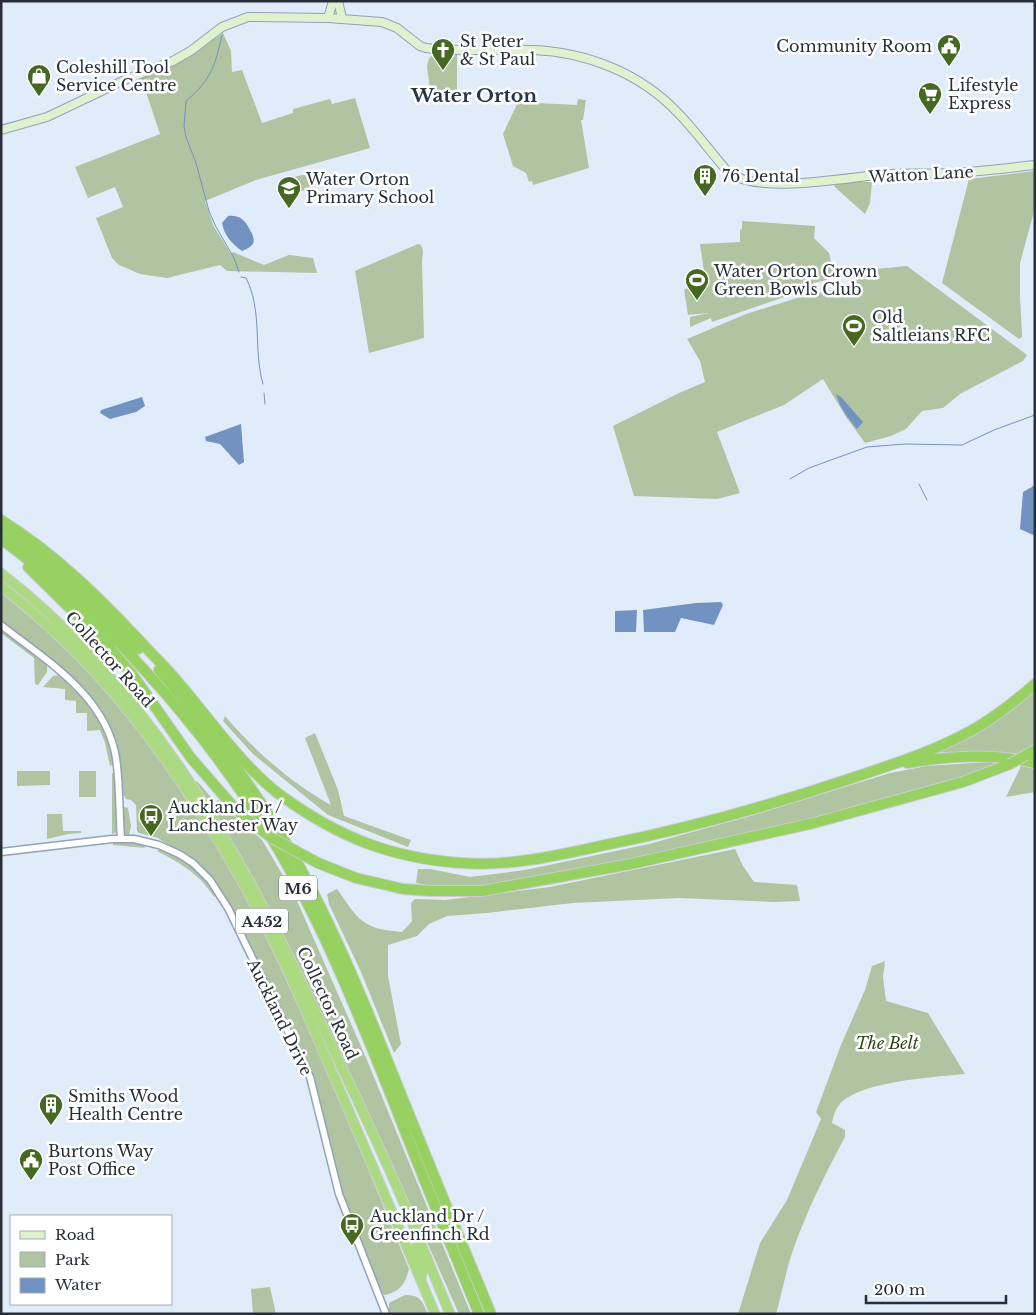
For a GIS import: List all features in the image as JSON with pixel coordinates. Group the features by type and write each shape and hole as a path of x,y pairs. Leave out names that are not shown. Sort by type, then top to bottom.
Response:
{"highway":[{"path":"1,520 22,533 75,575 109,608 174,677 227,741 261,778 280,795 321,823 340,833 388,851 422,859 464,864 496,864 523,861 629,840 714,820 799,796 933,749 982,725 1011,705 1035,684"},
{"name":"M6","path":"1,526 86,596 155,666 207,727 242,774 292,852 332,931 375,1028 491,1314"},
{"path":"1,540 107,645 132,674 190,758 244,817 272,838 318,863 356,878 403,888 432,891 482,891 631,864 814,823 963,782 1010,764 1030,753"},
{"name":"M6","path":"1,540 64,589 122,645 160,686 233,780 278,850 322,933 366,1030 395,1107 479,1314"},
{"name":"Collector Road","path":"1,573 48,613 109,675 150,725 203,801 228,841 293,962 384,1157 450,1314"},
{"name":"Collector Road","path":"1,586 35,613 102,679 144,731 199,810 243,884 285,965 435,1314"},
{"path":"860,775 906,763 941,757 1013,758 1035,763"},
{"path":"384,1157 393,1189 423,1265 421,1281"}],"main road":[{"path":"328,18 333,1"},
{"path":"1,130 47,117 127,80 174,61 222,28 248,17 342,18 338,1"},
{"name":"Watton Lane","path":"342,18 388,24 420,46 430,49 550,51 571,54 610,66 639,82 666,102 677,112 729,173 738,179 750,182 806,183 884,174 952,173 1035,164"}],"street":[{"path":"1,625 76,685 100,715 112,741 116,758 121,839"},
{"name":"Auckland Drive","path":"1,852 134,839 152,842 179,854 202,871 224,899 310,1077 339,1194 386,1314"}],"green space":[{"path":"223,33 231,51 232,72 242,70 262,123 293,113 293,109 330,99 332,104 355,98 370,148 256,180 205,201 214,227 231,254 233,252 264,265 289,255 313,258 317,273 227,271 220,265 167,278 140,274 119,265 112,258 96,218 123,207 115,187 88,198 75,167 160,134 141,77 159,73 193,54"},
{"path":"457,52 457,99 431,98 427,66 429,59 434,53"},
{"path":"578,99 586,100 583,120 581,120 589,168 533,185 532,181 529,182 526,173 513,166 503,134 518,102 577,105"},
{"path":"1035,171 1035,208 1020,263 1022,337 1019,339 942,283 969,179"},
{"path":"311,173 314,188 289,194 285,179"},
{"path":"836,182 872,182 870,203 865,214 834,186"},
{"path":"742,221 815,226 814,238 829,253 835,278 813,283 813,287 712,322 711,318 690,327 690,317 709,313 688,315 684,289 706,286 700,244 740,242"},
{"path":"418,244 421,245 423,251 424,338 369,353 355,271"},
{"name":"Old Saltleians RFC","path":"907,266 1027,355 1023,361 960,394 943,408 922,411 906,429 891,436 865,443 846,417 823,379 784,405 717,432 740,493 717,499 634,496 613,426 705,382 700,361 687,339 746,314 797,298 845,287 876,269"},
{"path":"1,593 71,651 140,732 161,759 233,874 261,926 326,1066 409,1269 404,1283 399,1289 385,1295 381,1292 349,1215 337,1179 319,1097 308,1063 225,895 207,872 187,854 158,838 137,831 136,805 131,800 126,799 122,793 119,758 86,692 76,681 1,622"},
{"path":"4,632 47,665 47,672 38,685 35,684 34,658 1,633"},
{"path":"59,675 87,703 104,727 113,753 113,765 110,766 100,730 87,731 87,713 76,713 76,701 65,700 65,689 43,687 53,676"},
{"path":"1035,690 1035,744 1018,753 939,752 992,724"},
{"path":"225,716 274,765 302,787 331,805 305,738 315,733 338,790 344,816 411,840 408,847 328,815 253,754 223,721"},
{"path":"1003,761 948,783 817,818 668,851 492,886 431,886 416,883 418,869 430,869 470,877 525,870 649,844 754,815 890,773 927,766"},
{"path":"1021,766 1035,769 1035,792 1006,797"},
{"path":"17,771 50,771 50,785 17,786"},
{"path":"79,771 96,771 96,797 79,797"},
{"path":"112,773 115,774 117,832 112,834"},
{"path":"195,781 215,802 219,800 262,840 294,894 367,1060 471,1314 459,1314 322,1015 264,899"},
{"path":"124,807 128,808 131,826 129,836 125,834 123,829"},
{"path":"47,814 62,814 63,831 81,831 81,833 47,839"},
{"path":"113,842 142,843 145,848 113,845"},
{"path":"161,849 186,862 206,880 217,895 214,897 189,870 157,851"},
{"path":"735,849 743,866 754,882 797,885 800,901 774,902 679,898 573,903 447,916 429,924 417,936 388,945 388,976 401,1044 394,1053 361,972 329,904 327,894 337,889 363,921 378,928 402,932 412,921 411,903 415,899 445,900 550,887"},
{"name":"The Belt","path":"885,961 883,977 886,1001 928,1013 965,1074 880,1085 863,1090 839,1105 832,1123 845,1130 845,1137 798,1235 788,1265 776,1314 738,1314 760,1243 787,1200 821,1119 816,1112 841,1045 865,990 872,966"},
{"path":"270,1287 276,1314 253,1314 251,1289"},
{"path":"405,1295 418,1298 428,1314 389,1314 389,1303"}],"water":[{"path":"228,216 242,219 252,234 254,241 252,245 242,251 229,239 225,231 222,223"},
{"path":"836,394 841,397 863,422 857,429 847,417"},
{"path":"142,397 145,406 136,412 110,419 100,413 101,410"},
{"path":"241,424 244,462 239,465 220,444 206,441 205,437"},
{"path":"1035,485 1035,536 1020,529 1023,492"},
{"path":"721,602 723,605 714,625 681,618 675,632 644,632 643,610 696,603"},
{"path":"637,610 636,632 615,632 615,611"}],"waterway":[{"path":"222,35 211,72 201,86 186,101 184,126 209,211 234,258 239,272"},
{"path":"241,277 246,278 254,304 260,371 263,384"},
{"path":"264,393 265,404"},
{"path":"790,479 809,468 867,447 905,444 962,445 994,430 1035,415"},
{"path":"919,484 927,500"}],"place":[{"name":"Community Room","path":"949,67"},
{"name":"St Peter & St Paul","path":"443,71"},
{"name":"Coleshill Tool Service Centre","path":"39,97"},
{"name":"Lifestyle Express","path":"930,115"},
{"name":"76 Dental","path":"705,197"},
{"name":"Water Orton Primary School","path":"289,209"},
{"name":"Water Orton Crown Green Bowls Club","path":"697,301"},
{"name":"Old Saltleians RFC","path":"854,347"},
{"name":"Auckland Dr / Lanchester Way","path":"151,837"},
{"name":"Smiths Wood Health Centre","path":"51,1126"},
{"name":"Burtons Way Post Office","path":"31,1181"},
{"name":"Auckland Dr / Greenfinch Rd","path":"352,1246"}],"district":[{"name":"Water Orton","path":"474,95"}]}
